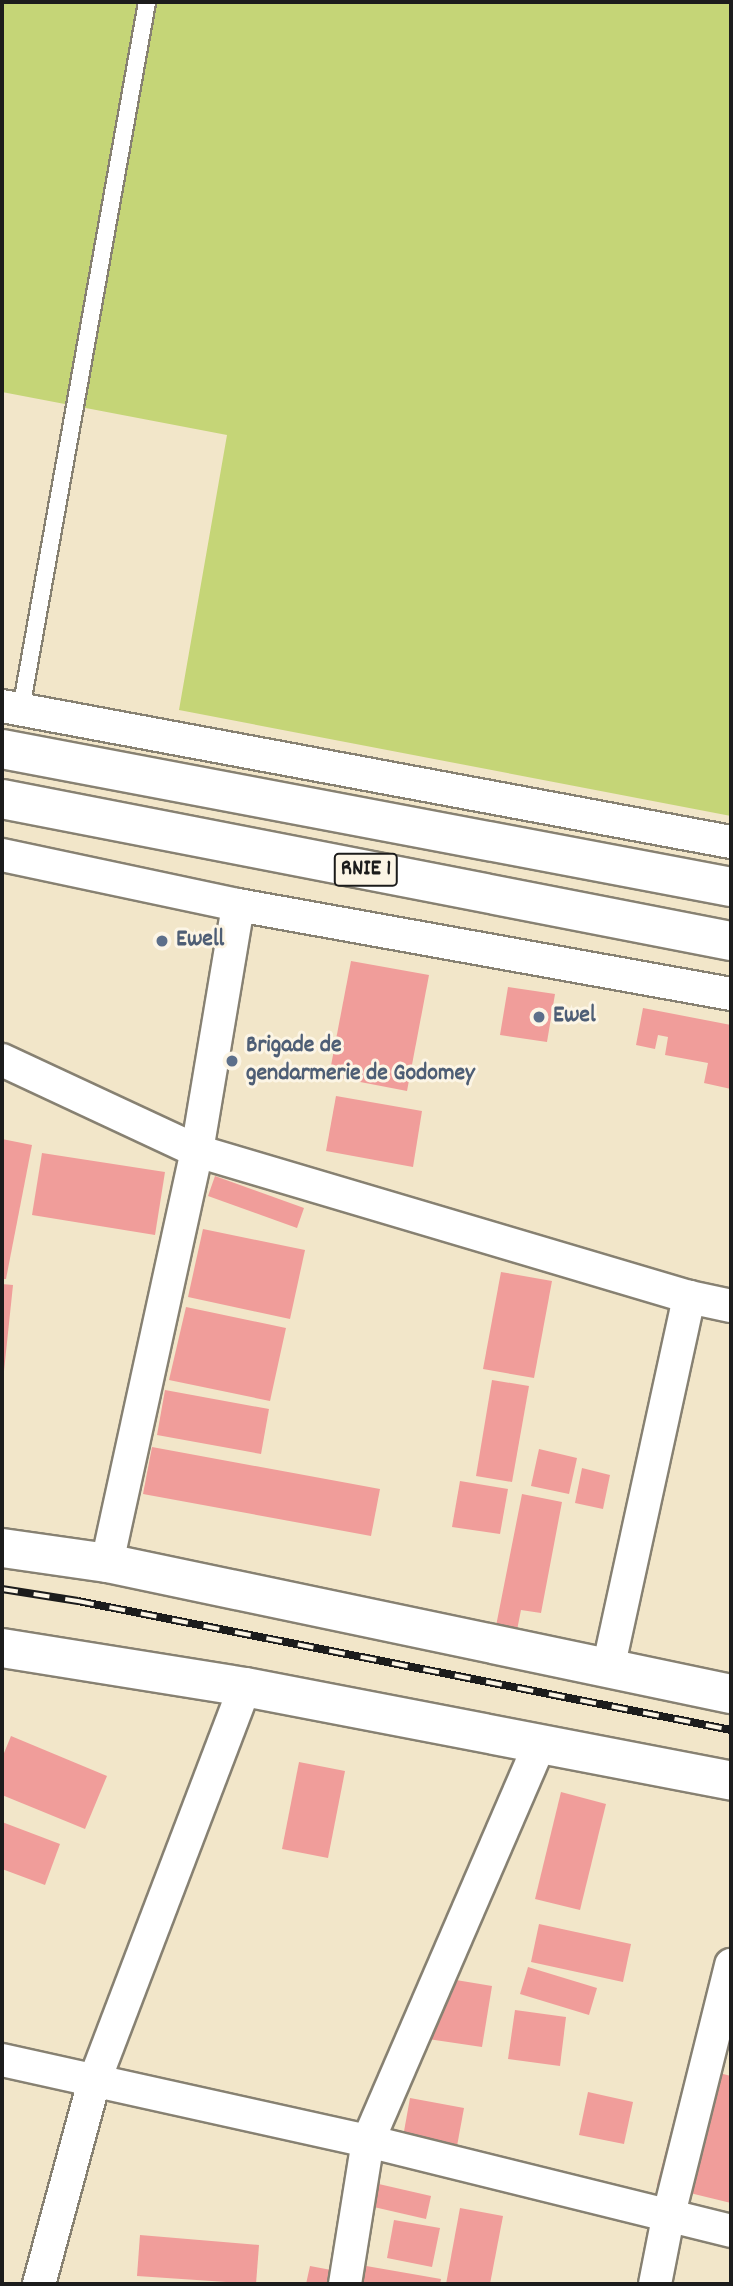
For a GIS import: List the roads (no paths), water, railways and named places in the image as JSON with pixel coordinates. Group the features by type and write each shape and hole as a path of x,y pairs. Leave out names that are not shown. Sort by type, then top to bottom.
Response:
{"main road":[{"name":"RNIE 1","path":"2,749 731,887"},
{"name":"RNIE 1","path":"2,799 731,941"},
{"path":"2,1548 107,1563 731,1694"},
{"path":"2,1647 245,1687 731,1780"}],"street":[{"path":"11,708 731,842"},
{"path":"2,855 238,905 731,994"},
{"path":"107,1563 197,1151 238,905"},
{"path":"2,1060 197,1151 689,1297 731,1306"},
{"path":"608,1669 689,1297"},
{"path":"40,2284 94,2082 245,1687"},
{"path":"345,2284 368,2141 540,1744"},
{"path":"655,2284 668,2218 731,1965"},
{"path":"2,2060 368,2141 668,2218 731,2231"}],"lane":[{"path":"11,708 147,2"}],"railway":[{"path":"2,1589 78,1601 731,1730"}],"place":[{"name":"Ewell","path":"162,941"},
{"name":"Ewel","path":"539,1017"},
{"name":"Brigade de gendarmerie de Godomey","path":"232,1061"}]}
